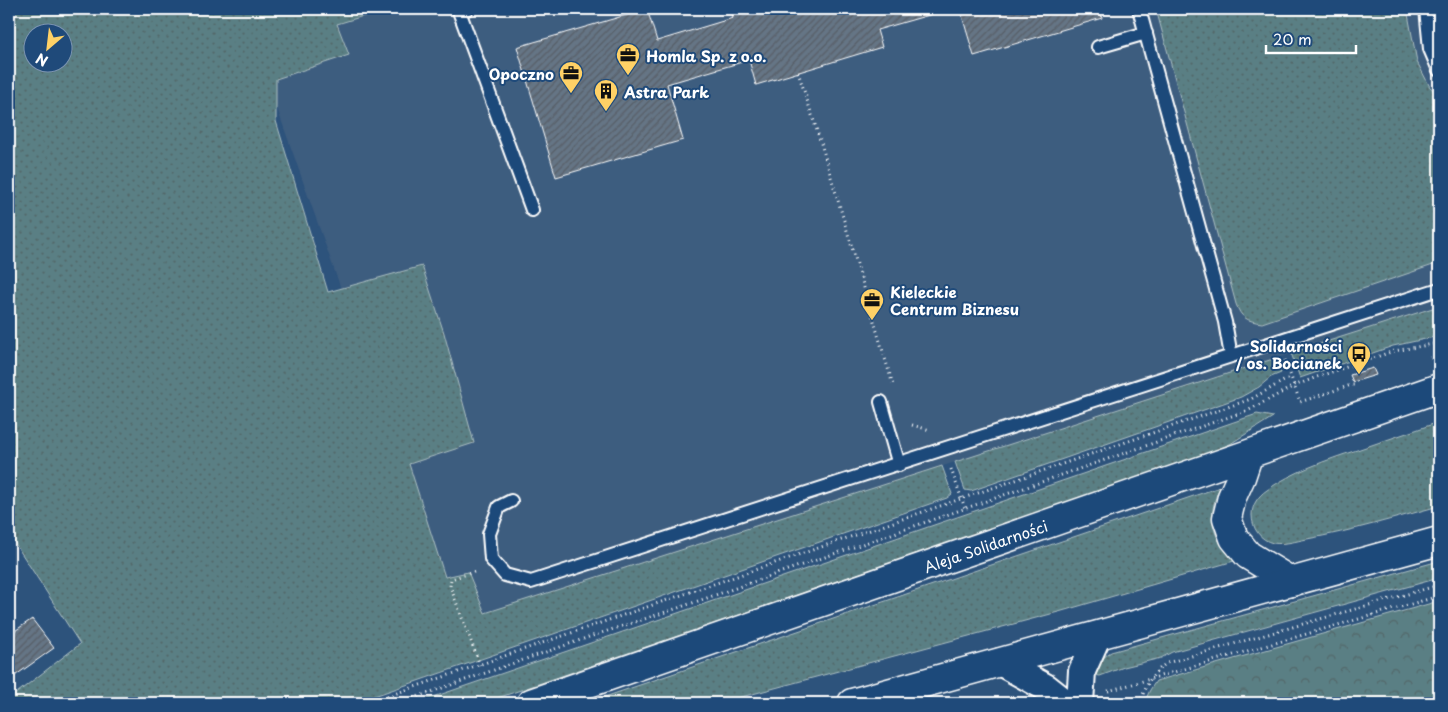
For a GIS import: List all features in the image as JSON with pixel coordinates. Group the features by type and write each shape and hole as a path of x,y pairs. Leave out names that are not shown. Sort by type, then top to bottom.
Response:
{"main road":[{"name":"Aleja Solidarności","path":"531,703 1248,456 1439,388"},
{"path":"1248,456 1232,497 1227,518 1234,538 1248,555 1292,582"},
{"path":"852,703 1439,541"}],"street":[{"path":"1092,700 1082,671 1098,634"},
{"path":"1000,662 1047,688 1066,703"}],"lane":[{"path":"467,9 459,11 532,210"},
{"path":"1139,9 1225,322 1231,356"},
{"path":"1426,9 1430,49 1439,70"},
{"path":"1098,47 1146,32"},
{"path":"511,500 499,507 489,534 491,559 505,575 531,582 899,465 1439,289"},
{"path":"881,402 899,465"}],"path":[{"path":"798,72 895,392"},
{"path":"399,703 1249,410 1294,386 1394,351 1439,343"},
{"path":"1430,358 1439,355"},
{"path":"1285,361 1300,402 1362,382"},
{"path":"368,703 1251,400 1291,377"},
{"path":"908,423 939,432 965,508"},
{"path":"480,665 450,586 452,579 496,565"},
{"path":"1139,703 1150,679 1156,671 1167,663 1439,585"},
{"path":"1092,700 1107,691 1439,596"}],"shaded area":[{"name":"Kieleckie Centrum Biznesu","path":"242,9 1439,9 1439,306 955,462 461,628"}],"green space":[{"path":"9,9 387,9 337,24 349,55 276,79 276,121 328,292 422,266 444,333 474,443 409,464 445,577 468,572 485,613 942,466 952,494 947,498 354,703 9,703 9,699 80,644 9,534"},
{"path":"1156,9 1407,9 1417,62 1430,87 1439,95 1439,263 1262,323 1248,320 1242,316 1236,304"},
{"path":"1439,306 1439,336 1393,346 1300,378 1291,353"},
{"path":"1276,358 1281,373 1271,377 1259,387 1241,397 971,491 965,490 955,462"},
{"path":"1257,414 1273,417 1230,444 1201,456 483,703 416,703"},
{"path":"1439,422 1439,506 1324,536 1286,543 1268,541 1255,529 1252,520 1254,504 1261,495 1277,484 1322,462"},
{"path":"1220,487 1212,517 1216,535 1234,561 1062,611 719,703 587,703"},
{"path":"1439,561 1439,578 1172,652 1161,658 1124,667 1100,676 1094,675 1105,656 1111,652"},
{"path":"1439,601 1439,703 1144,703 1156,681"}],"building":[{"name":"Astra Park","path":"647,9 657,41 733,18 731,9 950,9 877,30 882,47 756,85 749,60 667,84 683,140 556,177 517,47"},
{"path":"960,9 1099,9 1102,18 974,56"},
{"path":"1373,368 1376,375 1353,382 1350,375"},
{"path":"32,619 54,648 9,680 9,635"}],"place":[{"name":"Homla Sp. z o.o.","path":"628,76"},
{"name":"Opoczno","path":"571,94"},
{"name":"Astra Park","path":"606,112"},
{"name":"Kieleckie Centrum Biznesu","path":"872,321"},
{"name":"Solidarności / os. Bocianek","path":"1359,375"}]}
